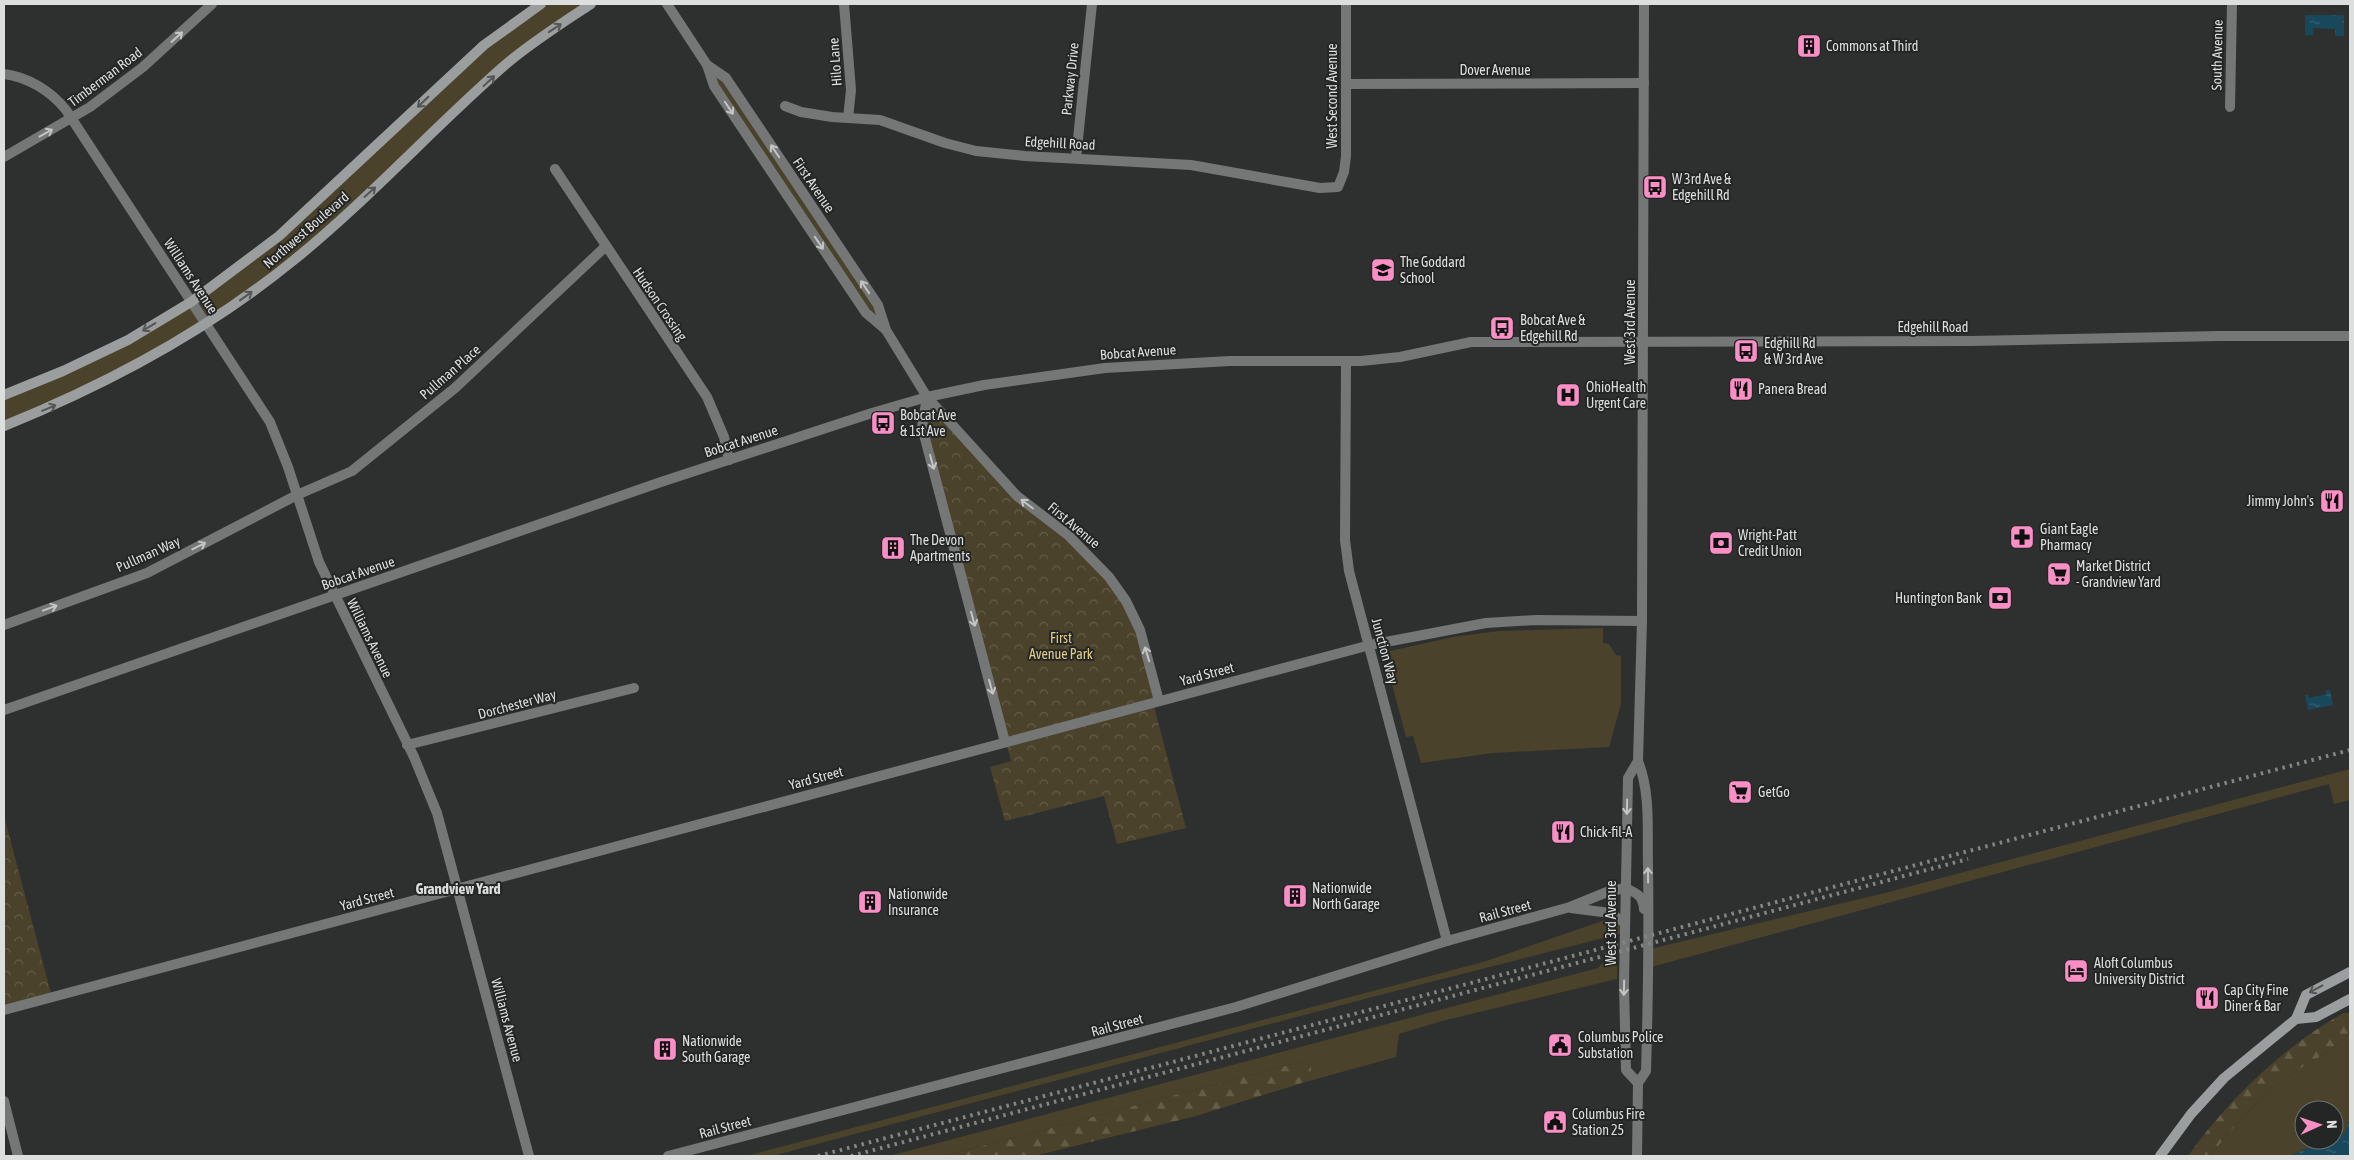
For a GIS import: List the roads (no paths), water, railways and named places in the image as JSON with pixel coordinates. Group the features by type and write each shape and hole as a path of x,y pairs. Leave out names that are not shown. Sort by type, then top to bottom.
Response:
{"main road":[{"name":"Northwest Boulevard","path":"4,395 63,371 128,340 191,302 279,236 484,45 541,4"},
{"name":"Northwest Boulevard","path":"4,426 53,406 105,381 206,325 295,260 381,183 505,65 591,4"},
{"path":"2160,1156 2191,1114 2224,1078 2296,1019 2306,995 2350,972"},
{"path":"2296,1019 2316,1017 2350,999"}],"street":[{"name":"Timberman Road","path":"4,157 72,119 143,67 212,4"},
{"name":"First Avenue","path":"667,4 707,65 714,86 866,313 886,330"},
{"name":"Hilo Lane","path":"844,4 851,90 848,118"},
{"name":"Parkway Drive","path":"1076,158 1092,4"},
{"name":"West Second Avenue","path":"1338,187 1344,172 1346,156 1346,4"},
{"name":"West 3rd Avenue","path":"1637,1156 1638,1083 1646,1071 1648,1019 1648,829 1645,778 1638,761 1642,621 1644,4"},
{"name":"South Avenue","path":"2230,107 2232,4"},
{"name":"First Avenue","path":"707,65 726,78 878,305 886,330 926,398 1017,496 1068,535 1109,577 1126,601 1140,630 1160,701"},
{"name":"Williams Avenue","path":"4,74 36,84 51,94 66,110 270,422 319,562 407,745 437,813 528,1156"},
{"name":"Dover Avenue","path":"1346,84 1644,83"},
{"name":"Edgehill Road","path":"784,106 801,112 880,120 944,143 976,151 1025,156 1191,165 1320,188 1338,187"},
{"name":"Hudson Crossing","path":"555,169 707,397 724,437 729,460"},
{"name":"Pullman Place","path":"297,495 352,471 381,450 456,388 606,247"},
{"name":"Edgehill Road","path":"1516,341 1644,343 2350,336"},
{"name":"Bobcat Avenue","path":"4,710 729,460 872,413 926,398 984,385 1105,368 1230,362 1346,362 1400,357 1441,346 1471,342 1516,341"},
{"name":"Junction Way","path":"1346,362 1345,540 1349,572 1370,645 1447,941"},
{"path":"926,398 922,427 1005,742"},
{"name":"Pullman Way","path":"4,625 147,573 297,495"},
{"name":"Yard Street","path":"4,1010 1370,645 1486,623 1536,620 1642,621"},
{"name":"Dorchester Way","path":"407,745 634,688"},
{"name":"West 3rd Avenue","path":"1638,761 1628,778 1625,888 1626,1070 1638,1083"},
{"path":"1625,888 1635,892 1644,903 1642,999 1644,1016 1648,1019"},
{"name":"Rail Street","path":"668,1156 1227,1010 1447,941 1570,907 1607,892 1625,888"},
{"name":"Rail Street","path":"1570,907 1604,912 1620,918 1625,923"},
{"path":"4,1101 18,1156"}],"water":[{"path":"2305,15 2344,15 2344,36 2335,36 2335,29 2314,28 2313,35 2305,35"},
{"path":"2326,690 2330,690 2333,705 2308,710 2305,695 2308,695 2309,698 2326,694"},
{"path":"2350,1119 2350,1156 2290,1156 2304,1150 2344,1150 2345,1133"}],"railway":[{"path":"818,1156 2350,750"},
{"path":"851,1156 1968,859"}],"place":[{"name":"Commons at Third","path":"1809,46"},
{"name":"W 3rd Ave & Edgehill Rd","path":"1655,187"},
{"name":"The Goddard School","path":"1383,270"},
{"name":"Bobcat Ave & Edgehill Rd","path":"1502,328"},
{"name":"Edghill Rd & W 3rd Ave","path":"1746,351"},
{"name":"Panera Bread","path":"1741,389"},
{"name":"OhioHealth Urgent Care","path":"1568,395"},
{"name":"Bobcat Ave & 1st Ave","path":"883,423"},
{"name":"Jimmy John's","path":"2332,501"},
{"name":"Giant Eagle Pharmacy","path":"2022,537"},
{"name":"Wright-Patt Credit Union","path":"1721,543"},
{"name":"The Devon Apartments","path":"893,548"},
{"name":"Market District - Grandview Yard","path":"2059,574"},
{"name":"Huntington Bank","path":"2000,598"},
{"name":"GetGo","path":"1740,792"},
{"name":"Chick-fil-A","path":"1563,832"},
{"name":"Nationwide North Garage","path":"1295,896"},
{"name":"Nationwide Insurance","path":"870,902"},
{"name":"Aloft Columbus University District","path":"2076,971"},
{"name":"Cap City Fine Diner & Bar","path":"2207,998"},
{"name":"Columbus Police Substation","path":"1560,1045"},
{"name":"Nationwide South Garage","path":"665,1049"},
{"name":"Columbus Fire Station 25","path":"1555,1122"}],"district":[{"name":"Grandview Yard","path":"458,889"}],"park label":[{"name":"First Avenue Park","path":"1061,646"}]}
